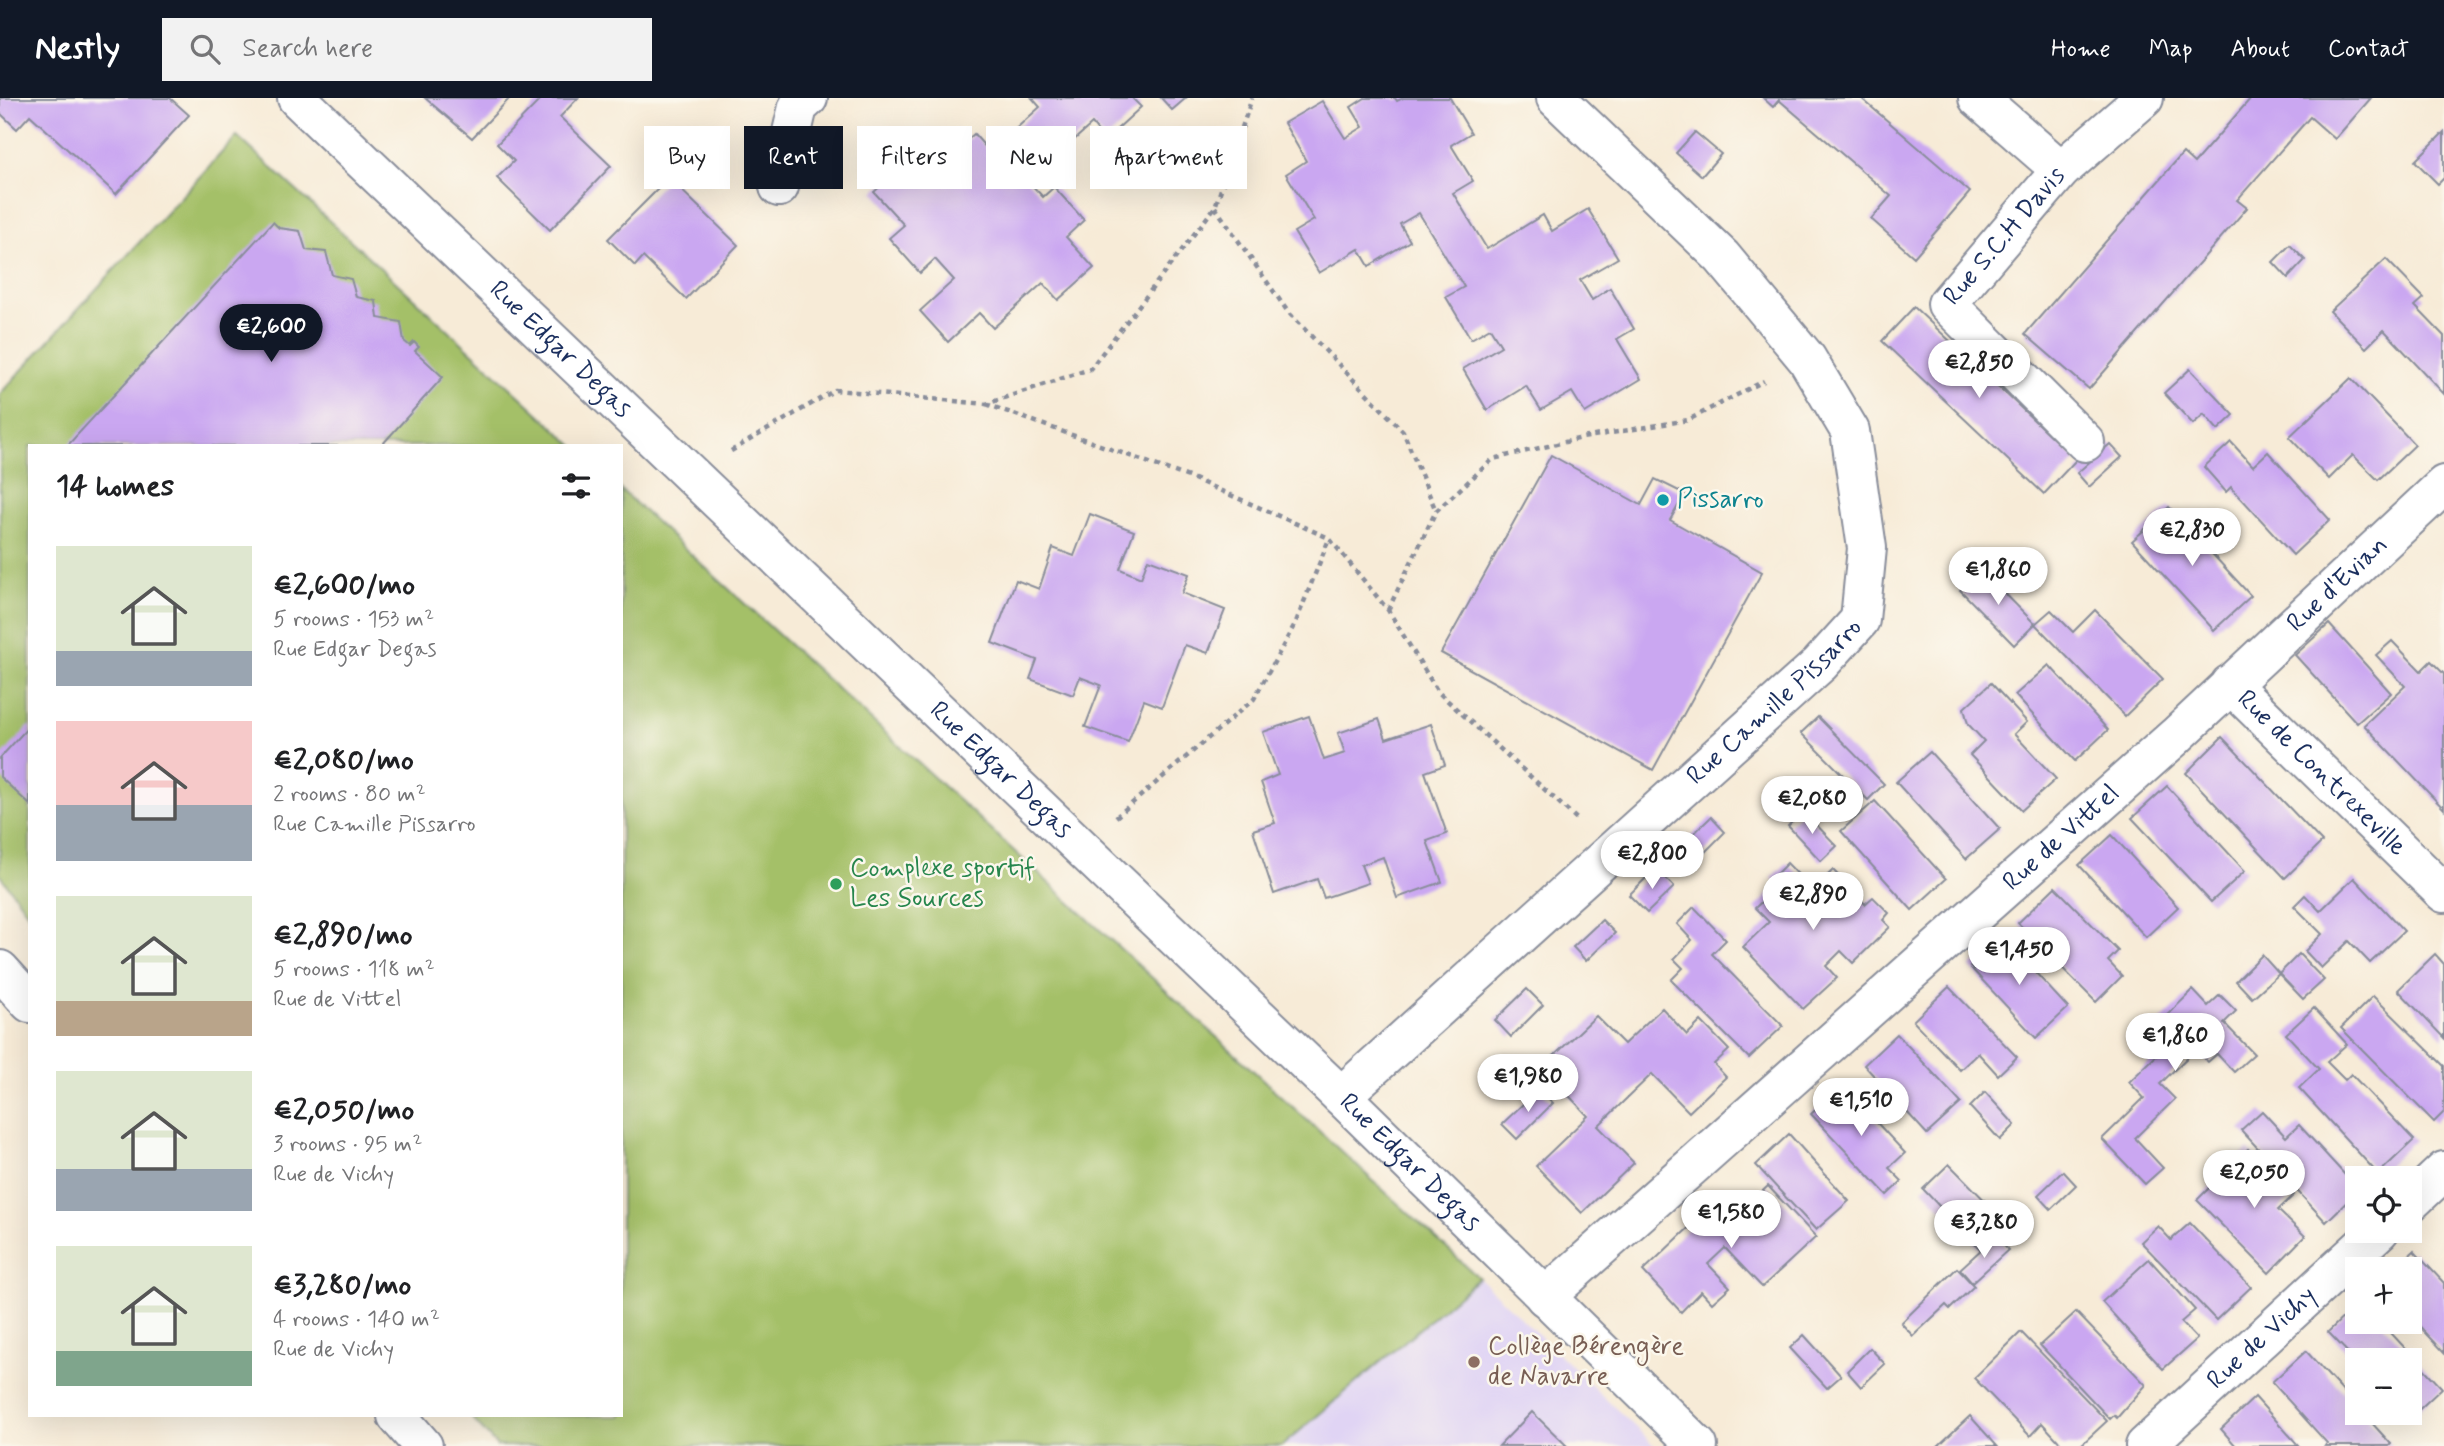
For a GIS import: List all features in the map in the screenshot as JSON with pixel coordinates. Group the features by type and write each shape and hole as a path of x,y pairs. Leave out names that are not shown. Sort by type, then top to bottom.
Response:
{"street":[{"name":"Rue Edgar Degas","path":"297,98 1341,1096 1698,1446"},
{"path":"793,126 798,107 808,98"},
{"name":"Rue Camille Pissarro","path":"1341,1096 1820,664 1860,620 1867,548 1850,431 1807,359 1722,257 1556,98"},
{"path":"1978,98 2061,170"},
{"name":"Rue S.C.H Davis","path":"2085,442 1947,304 2061,170 2144,98"},
{"name":"Rue d'Evian","path":"2230,684 2444,485"},
{"name":"Rue de Contrexeville","path":"2230,684 2444,892"},
{"name":"Rue de Vittel","path":"1545,1297 2176,736 2230,684"},
{"path":"0,970 28,1001"},
{"path":"2422,1192 2444,1171"},
{"name":"Rue de Vichy","path":"2145,1446 2366,1243"},
{"path":"398,1417 424,1446"}],"path":[{"path":"986,404 1090,369 1214,207 1252,98"},
{"path":"1214,207 1288,312 1403,430 1436,511"},
{"path":"1388,610 1436,511 1493,459 1582,438 1688,420 1807,359"},
{"path":"691,474 835,390 986,404 1194,480 1329,538 1388,610 1438,692 1612,852"},
{"path":"1078,844 1141,798 1254,699 1296,622 1329,538"}],"shaded area":[{"name":"Collège Bérengère de Navarre","path":"1479,1278 1655,1446 1282,1446"}],"green space":[{"path":"237,136 572,444 28,444 28,913 0,875 0,394"},
{"name":"Complexe sportif Les Sources","path":"623,492 1479,1278 1282,1446 497,1446 471,1417 623,1417"}],"building":[{"path":"0,98 170,98 189,115 116,194 30,115 17,129 0,113"},
{"path":"425,98 510,98 472,138"},
{"path":"542,98 578,98 560,117 611,166 550,230 497,178 514,161 497,144"},
{"path":"1032,98 1132,98 1141,107 1120,126 1092,124 1076,138 1076,126 1019,126 1040,107"},
{"path":"1161,98 1186,98 1172,110"},
{"path":"1365,98 1395,98 1397,101 1403,98 1450,98 1471,133 1451,145 1473,181 1453,193 1487,249 1543,215 1552,231 1588,209 1618,258 1580,280 1592,300 1610,288 1634,329 1617,339 1641,379 1585,413 1572,392 1541,410 1526,386 1487,410 1463,369 1501,346 1490,328 1471,339 1446,297 1464,287 1419,213 1400,224 1410,241 1369,266 1359,249 1319,273 1294,232 1314,220 1286,174 1306,161 1284,123 1322,101 1345,138 1363,127 1351,107"},
{"path":"1763,98 1861,98 1970,192 1914,257 1871,219 1891,196 1779,100 1773,107"},
{"path":"2251,98 2371,98 2335,139 2310,117 2237,200 2247,208 2089,389 2025,334 2183,153 2194,163"},
{"path":"1695,132 1721,154 1702,176 1676,153"},
{"path":"2444,132 2444,178 2438,184 2415,161"},
{"path":"974,134 986,148 986,189 1036,189 1043,197 1052,189 1056,189 1084,220 1066,237 1094,268 1058,300 1043,283 993,328 979,313 948,342 920,311 954,280 935,259 920,273 889,238 904,225 874,192 877,189 972,189"},
{"path":"658,189 680,189 738,245 686,299 643,257 635,266 608,239"},
{"path":"273,222 279,228 300,231 306,250 326,252 332,275 351,279 356,297 376,301 378,318 401,322 404,341 410,346 414,342 419,347 415,351 443,377 383,444 69,444"},
{"path":"2290,245 2305,260 2288,278 2273,262"},
{"path":"2386,259 2424,298 2415,306 2444,336 2444,394 2384,330 2366,348 2330,311"},
{"path":"1914,307 2076,460 2044,494 1882,341"},
{"path":"2190,369 2234,415 2218,430 2204,414 2193,424 2164,393"},
{"path":"2351,378 2415,445 2378,480 2353,455 2329,479 2289,437"},
{"path":"2231,442 2253,466 2268,452 2330,520 2293,555 2231,487 2226,492 2204,467"},
{"path":"2110,444 2122,457 2089,487 2077,473"},
{"path":"1551,455 1641,505 1655,479 1685,494 1670,520 1762,572 1653,770 1441,653"},
{"path":"2169,507 2251,596 2214,630 2132,541"},
{"path":"1090,514 1134,531 1120,569 1141,578 1148,559 1189,574 1182,593 1225,610 1208,653 1185,645 1162,707 1144,700 1128,742 1085,727 1101,685 1080,677 1073,695 1030,679 1037,660 992,643 1016,580 1039,589 1053,548 1074,556"},
{"path":"1981,569 2035,624 2014,645 1960,590"},
{"path":"2051,610 2073,632 2095,610 2163,679 2125,716 2035,624"},
{"path":"2329,624 2391,693 2357,723 2295,655"},
{"path":"2392,641 2421,671 2431,661 2444,674 2444,809 2364,725 2405,686 2376,655"},
{"path":"2049,665 2108,730 2075,761 2015,695"},
{"path":"1991,683 2027,722 2014,734 2056,779 2022,810 1970,755 1984,741 1968,724 1964,708"},
{"path":"1309,716 1324,760 1345,753 1338,733 1379,719 1386,739 1431,724 1445,765 1425,772 1447,834 1427,841 1442,882 1397,898 1383,857 1361,865 1368,883 1324,898 1317,879 1274,894 1253,830 1275,823 1261,782 1278,775 1263,732"},
{"path":"1818,717 1884,784 1868,800 1801,733"},
{"path":"28,727 28,803 0,777 0,758"},
{"path":"2222,737 2322,842 2285,878 2186,773"},
{"path":"1930,752 2000,829 1966,859 1896,782"},
{"path":"2167,786 2245,871 2211,902 2132,818"},
{"path":"1875,801 1946,879 1912,910 1841,831"},
{"path":"1803,811 1837,846 1821,861 1788,826"},
{"path":"1711,817 1725,832 1700,857 1685,842"},
{"path":"2112,835 2178,907 2146,937 2079,865"},
{"path":"1787,863 1813,890 1833,870 1865,904 1873,897 1889,913 1883,920 1890,927 1853,963 1841,951 1826,966 1837,978 1803,1009 1743,947 1769,922 1755,908 1779,885 1772,878"},
{"path":"1656,868 1674,887 1647,913 1629,895"},
{"path":"2354,878 2404,931 2370,963 2349,941 2321,968 2305,951 2322,934 2294,906 2305,895 2320,911"},
{"path":"2055,887 2118,951 2108,961 2122,976 2096,1002 2018,923"},
{"path":"1694,907 1726,940 1712,954 1783,1026 1749,1058 1671,980 1683,968 1674,959 1692,940 1677,924"},
{"path":"1602,920 1615,933 1586,961 1573,947"},
{"path":"2002,936 2068,1008 2036,1038 1970,967"},
{"path":"2299,954 2324,980 2303,999 2279,974"},
{"path":"2435,954 2444,964 2444,1038 2398,990"},
{"path":"2262,955 2279,974 2252,998 2236,981"},
{"path":"1949,987 2017,1057 1998,1075 1978,1053 1960,1070 1913,1021"},
{"path":"1527,989 1543,1005 1511,1037 1495,1020"},
{"path":"2193,990 2208,1006 2220,995 2236,1011 2224,1023 2254,1054 2234,1072 2217,1054 2208,1062 2195,1050 2160,1084 2175,1099 2135,1138 2163,1168 2145,1184 2102,1139 2144,1098 2129,1082 2176,1037 2160,1022"},
{"path":"2373,996 2444,1066 2444,1112 2434,1122 2341,1028"},
{"path":"1662,1008 1687,1035 1701,1021 1729,1050 1714,1064 1726,1077 1689,1112 1652,1074 1598,1126 1634,1163 1582,1213 1536,1166 1588,1116 1542,1067 1596,1016 1624,1044"},
{"path":"2314,1008 2347,1044 2327,1062 2345,1080 2351,1074 2414,1140 2386,1166 2371,1166 2299,1088 2319,1069 2286,1034"},
{"path":"1897,1034 1961,1103 1927,1134 1864,1065"},
{"path":"1842,1085 1905,1153 1889,1168 1902,1181 1887,1195 1811,1114"},
{"path":"1539,1089 1553,1103 1517,1139 1502,1124"},
{"path":"1985,1092 2015,1125 2000,1140 1970,1107"},
{"path":"2262,1111 2286,1137 2299,1125 2345,1175 2345,1204 2326,1222 2241,1130"},
{"path":"1789,1134 1849,1201 1816,1230 1756,1165"},
{"path":"2248,1149 2294,1195 2278,1210 2305,1236 2269,1273 2197,1200"},
{"path":"1949,1164 2007,1223 1980,1249 1923,1189"},
{"path":"2063,1171 2076,1185 2051,1209 2038,1195"},
{"path":"1768,1186 1816,1237 1762,1287 1725,1248 1708,1264 1730,1287 1712,1303 1701,1291 1681,1312 1643,1271 1698,1219 1710,1231 1727,1216 1731,1221"},
{"path":"2190,1223 2251,1287 2216,1320 2141,1242 2158,1226 2171,1240"},
{"path":"1996,1236 2008,1250 1972,1283 1960,1269"},
{"path":"2414,1251 2420,1257 2408,1257"},
{"path":"2149,1259 2195,1310 2181,1322 2197,1339 2163,1369 2102,1302"},
{"path":"2422,1260 2444,1283 2444,1353 2422,1330"},
{"path":"1957,1268 1974,1286 1950,1309 1946,1305 1913,1336 1901,1323"},
{"path":"2076,1312 2146,1385 2117,1418 2114,1415 2110,1419 2040,1345"},
{"path":"2345,1316 2345,1334 2392,1334 2405,1348 2345,1350 2328,1332"},
{"path":"2021,1332 2107,1421 2080,1446 2063,1446 2042,1423 2030,1436 1974,1378"},
{"path":"1804,1335 1841,1376 1827,1388 1790,1348"},
{"path":"1870,1348 1885,1364 1861,1387 1847,1371"},
{"path":"2306,1351 2345,1394 2345,1425 2374,1425 2391,1444 2325,1446 2327,1443 2272,1382"},
{"path":"2422,1366 2442,1388 2422,1407"},
{"path":"2255,1397 2299,1446 2236,1446 2221,1429"},
{"path":"1532,1412 1567,1446 1499,1446"},
{"path":"1970,1416 1997,1446 1938,1446"}],"place":[{"name":"Pissarro","path":"1663,500"},
{"name":"Complexe sportif Les Sources","path":"836,884"},
{"name":"Collège Bérengère de Navarre","path":"1474,1362"}]}
